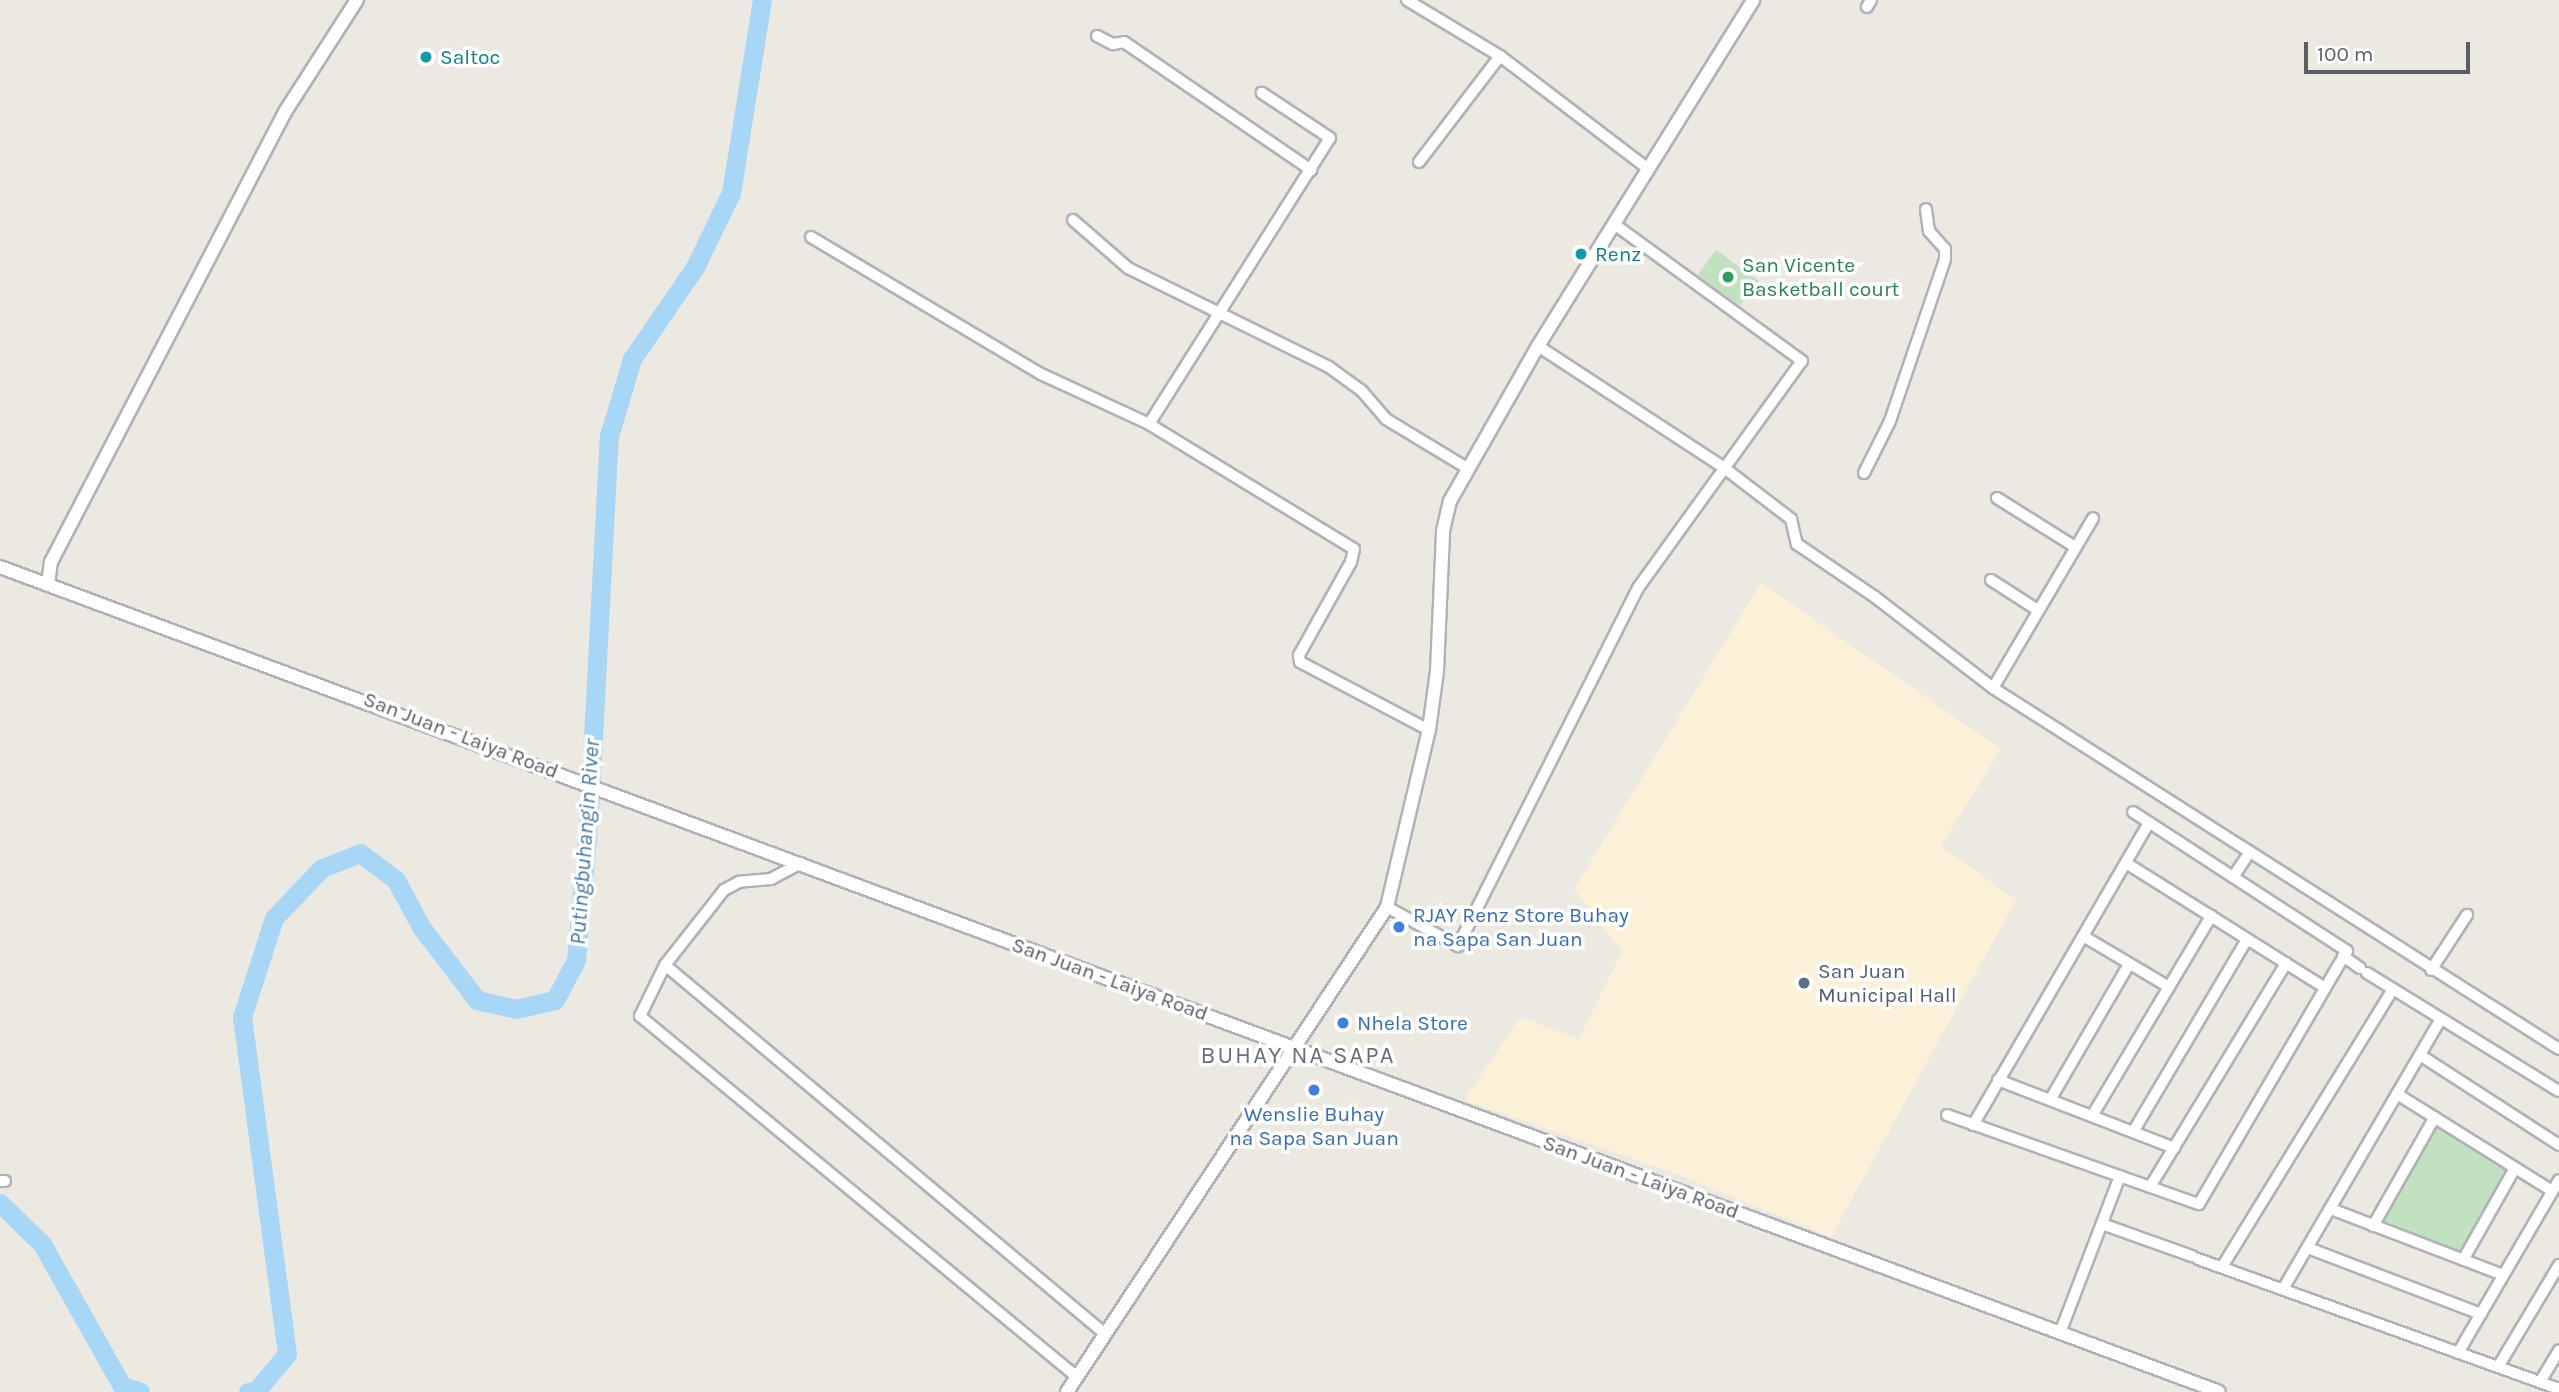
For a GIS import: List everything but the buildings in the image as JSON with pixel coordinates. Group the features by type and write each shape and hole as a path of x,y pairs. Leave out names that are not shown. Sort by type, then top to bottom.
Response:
{"main road":[{"path":"48,585 51,562 285,112 356,0"},
{"path":"1067,1392 1387,907 1429,730 1437,671 1443,531 1450,501 1538,346 1753,0"},
{"name":"San Juan - Laiya Road","path":"0,567 625,796 2218,1392"}],"street":[{"path":"1407,0 1500,56 1647,168"},
{"path":"1097,36 1113,44 1124,42 1311,170"},
{"path":"1419,162 1500,56"},
{"path":"1149,424 1330,138 1262,93"},
{"path":"1864,473 1890,421 1945,260 1945,249 1928,231 1926,209"},
{"path":"1073,220 1128,268 1329,367 1361,390 1386,419 1467,468"},
{"path":"1387,907 1458,946 1638,588 1802,361 1614,224"},
{"path":"811,237 1041,374 1149,424 1354,548 1351,562 1299,655 1300,662 1429,730"},
{"path":"1538,346 1723,467 1791,519 1797,544 1875,597 1993,688 2431,970 2559,1049"},
{"path":"1997,498 2074,547"},
{"path":"1993,688 2036,609 2093,518"},
{"path":"1991,580 2036,609"},
{"path":"1947,1115 2199,1204 2347,951 2133,812"},
{"path":"1973,1125 2150,823"},
{"path":"2233,877 2246,858"},
{"path":"801,863 771,879 739,882 724,890 665,965 640,1016 1077,1377"},
{"path":"2126,863 2325,988"},
{"path":"2431,970 2467,915"},
{"path":"2092,1116 2211,916"},
{"path":"2083,936 2169,987"},
{"path":"2133,1132 2247,939"},
{"path":"2343,956 2559,1091"},
{"path":"2150,1187 2286,963"},
{"path":"2050,1100 2129,964"},
{"path":"665,965 1104,1333"},
{"path":"2222,1267 2393,989"},
{"path":"2283,1289 2441,1019"},
{"path":"2420,1055 2559,1144"},
{"path":"1998,1080 2174,1148"},
{"path":"2398,1094 2552,1191"},
{"path":"2373,1226 2435,1117"},
{"path":"2463,1260 2515,1168"},
{"path":"2060,1333 2120,1177"},
{"path":"2458,1353 2559,1180"},
{"path":"2330,1209 2503,1275"},
{"path":"2102,1224 2559,1389"},
{"path":"2308,1248 2481,1314"},
{"path":"2498,1367 2559,1265"},
{"path":"2540,1382 2559,1350"}],"shaded area":[{"path":"1761,583 2001,749 1941,846 2016,900 1831,1237 1676,1174 1464,1100 1520,1017 1579,1039 1622,951 1574,889"}],"green space":[{"name":"San Vicente Basketball court","path":"1716,250 1758,281 1740,306 1698,275"},
{"path":"2437,1123 2510,1169 2461,1255 2382,1223"}],"waterway":[{"name":"Putingbuhangin River","path":"248,1392 256,1391 287,1354 242,1017 274,918 322,868 360,853 396,880 421,927 477,1000 516,1009 555,1000 576,960 589,814 609,436 632,359 695,267 731,193 762,0"},
{"name":"Putingbuhangin River","path":"0,1203 42,1244 122,1386 140,1392"}],"place":[{"name":"Saltoc","path":"426,57"},
{"name":"Renz","path":"1581,254"},
{"name":"San Vicente Basketball court","path":"1728,277"},
{"name":"RJAY Renz Store Buhay na Sapa San Juan","path":"1399,927"},
{"name":"San Juan Municipal Hall","path":"1804,983"},
{"name":"Nhela Store","path":"1343,1023"},
{"name":"Wenslie Buhay na Sapa San Juan","path":"1314,1090"}],"district":[{"name":"BUHAY NA SAPA","path":"1298,1056"}]}
